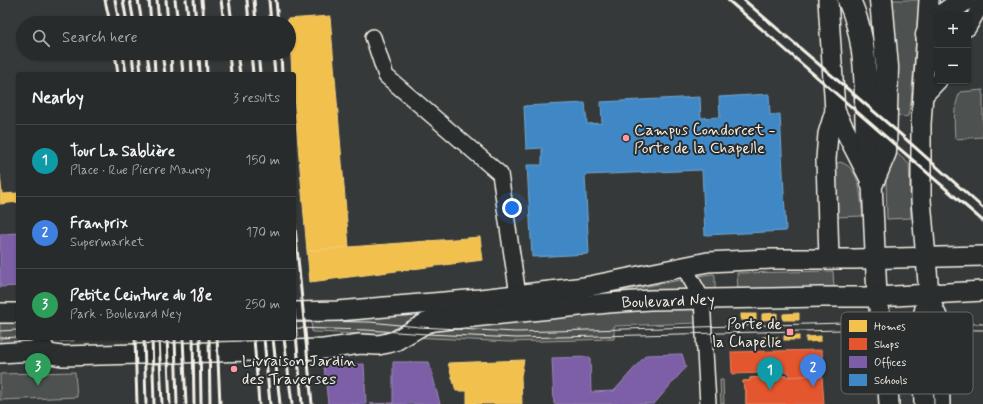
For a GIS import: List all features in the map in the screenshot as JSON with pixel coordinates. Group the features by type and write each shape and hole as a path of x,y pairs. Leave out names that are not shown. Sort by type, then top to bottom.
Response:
{"highway":[{"path":"872,183 885,152 887,67 881,0"},
{"path":"947,12 964,0"},
{"path":"852,8 862,37 864,51 867,96 867,140 872,183"}],"main road":[{"path":"828,0 835,111 828,134 826,159 829,259"},
{"path":"924,312 929,294 921,200 922,99 933,27 929,0"},
{"path":"835,111 872,183 877,297 880,312"},
{"name":"Boulevard Ney","path":"296,312 338,311 518,295 585,287 708,262 983,256"},
{"name":"Boulevard Ney","path":"296,339 324,338 360,344 378,344 394,341 419,327 434,321 608,303 702,298 877,297 983,291"},
{"name":"Boulevard Ney","path":"296,301 355,300 425,303"},
{"path":"0,313 16,313"},
{"name":"Boulevard Ney","path":"0,353 32,351 61,344 236,340"},
{"path":"888,394 889,404"},
{"path":"924,394 924,404"}],"street":[{"path":"971,23 983,2"},
{"path":"373,37 386,76 500,174 518,295"},
{"path":"922,99 936,84"},
{"path":"684,267 702,298 708,404"},
{"path":"929,294 937,312"},
{"path":"942,394 942,404"}],"shaded area":[{"path":"890,0 919,0 911,102 908,116 904,117 893,114"},
{"path":"983,90 983,137 955,139 954,115 960,92"},
{"path":"891,148 909,164 911,218 887,219 886,176"},
{"path":"840,162 847,165 856,177 859,185 863,216 835,217 834,165"},
{"path":"833,271 834,288 738,291 737,273"},
{"path":"715,275 715,293 709,293 697,279 698,276"},
{"path":"680,280 690,291 622,295 622,291"},
{"path":"691,308 696,313 697,323 614,326 614,339 509,342 414,337 429,330 584,311"},
{"path":"423,313 423,317 392,335 312,332 311,318"},
{"path":"0,321 16,323 16,340 74,340 21,342 0,346"},
{"path":"75,372 77,397 0,400 0,374"},
{"path":"720,380 723,380 724,404 721,404"}],"building: Homes":[{"path":"330,16 349,247 307,251 296,122 296,72 292,72 291,60 296,60 296,18"},
{"path":"0,174 2,194 16,193 16,202 0,204"},
{"path":"480,237 483,260 310,282 307,251"},
{"path":"777,313 777,319 762,320 762,314"},
{"path":"799,313 799,320 783,320 783,314"},
{"path":"741,314 756,314 756,320 741,320"},
{"path":"784,336 799,336 799,340 784,340"},
{"path":"821,336 821,341 806,342 806,337"},
{"path":"763,337 770,337 770,341 763,341"},
{"path":"770,337 778,337 778,341 770,341"},
{"path":"524,360 521,376 522,404 467,404 467,391 456,391 448,363"},
{"path":"773,376 787,376 788,380 793,379 794,390 792,390 792,404 746,404 746,389 744,389 743,381 750,381 750,378 763,377 764,380 774,380"}],"building: Shops":[{"path":"822,350 823,375 789,377 789,372 732,374 731,352"},
{"path":"822,375 824,404 746,404 746,389 744,389 743,381 750,381 750,378 763,377 764,380 774,380 773,376 788,377"}],"building: Offices":[{"path":"16,233 16,286 0,287 0,234"},
{"path":"682,354 686,367 654,404 554,404 552,358 590,357 591,392 614,391 646,355"},
{"path":"393,362 429,362 440,404 370,404 393,403"},
{"path":"364,364 366,404 328,404 324,366"}],"building: Schools":[{"path":"769,94 770,115 780,114 786,231 705,235 702,170 585,175 589,254 532,257 527,165 542,165 542,148 526,149 524,106 585,103 587,124 602,123 601,102 700,97 701,118 720,117 719,97"}],"tram line":[{"path":"296,321 370,322 419,327 516,332 841,323"},
{"path":"973,324 983,324"},
{"path":"296,328 367,330 517,338 841,330"},
{"path":"0,331 16,330"},
{"path":"973,330 983,330"},
{"path":"0,338 16,337"}],"railway":[{"path":"105,0 108,16"},
{"path":"115,0 118,16"},
{"path":"123,0 126,16"},
{"path":"130,0 133,16"},
{"path":"138,0 141,16"},
{"path":"149,0 150,16"},
{"path":"157,0 158,16"},
{"path":"166,0 167,16"},
{"path":"175,0 177,16"},
{"path":"186,0 188,16"},
{"path":"194,0 195,16"},
{"path":"202,0 203,16"},
{"path":"221,0 223,16"},
{"path":"229,0 231,16"},
{"path":"247,0 248,16"},
{"path":"254,0 255,16"},
{"path":"269,0 270,16"},
{"path":"276,0 277,16"},
{"path":"728,0 983,221"},
{"path":"744,0 899,133 983,208"},
{"path":"116,60 118,72"},
{"path":"124,60 126,72"},
{"path":"133,60 134,72"},
{"path":"140,60 141,72"},
{"path":"148,60 150,72"},
{"path":"154,60 155,72"},
{"path":"163,60 165,72"},
{"path":"171,60 172,72"},
{"path":"182,60 183,72"},
{"path":"191,60 192,72"},
{"path":"199,60 200,72"},
{"path":"206,60 207,72"},
{"path":"230,60 231,72"},
{"path":"238,60 240,72"},
{"path":"252,60 253,72"},
{"path":"259,60 260,72"},
{"path":"274,60 275,72"},
{"path":"281,60 282,72"},
{"path":"296,238 312,404"},
{"path":"296,334 302,404"},
{"path":"135,340 137,404"},
{"path":"144,340 146,404"},
{"path":"152,340 154,404"},
{"path":"159,340 162,404"},
{"path":"167,340 170,404"},
{"path":"175,340 177,404"},
{"path":"183,340 186,404"},
{"path":"193,340 194,404"},
{"path":"200,340 201,404"},
{"path":"209,340 210,404"},
{"path":"217,340 220,404"},
{"path":"254,340 259,404"},
{"path":"264,340 270,404"},
{"path":"273,340 280,404"},
{"path":"284,340 292,404"}],"place":[{"name":"Campus Condorcet - Porte de la Chapelle","path":"626,138"},
{"name":"Porte de la Chapelle","path":"790,332"},
{"name":"Livraison Jardin des Traverses","path":"234,369"},
{"name":"Petite Ceinture du 18e","path":"38,386"},
{"name":"Franprix","path":"813,387"},
{"name":"Tour La Sablière","path":"770,390"}]}
